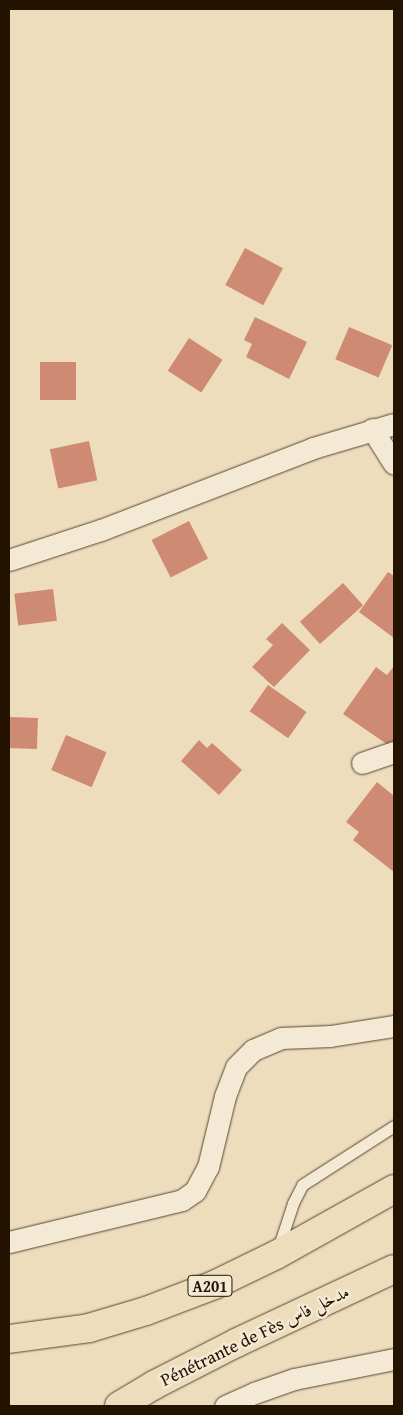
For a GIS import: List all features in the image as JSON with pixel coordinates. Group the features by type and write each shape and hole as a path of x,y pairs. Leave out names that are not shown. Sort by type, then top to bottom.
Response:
{"highway":[{"name":"A201","path":"9,1340 89,1328 146,1312 214,1285 276,1255 394,1189"},
{"name":"Pénétrante de Fès مدخل فاس","path":"119,1406 154,1385 236,1343 394,1269"}],"street":[{"path":"9,560 101,530 231,478 394,424"},
{"path":"372,430 394,464"},
{"path":"362,764 394,752"},
{"path":"9,1242 182,1200 195,1191 208,1167 225,1096 236,1067 253,1050 280,1038 330,1036 394,1026"},
{"path":"225,1406 254,1393 294,1379 394,1358"}],"lane":[{"path":"276,1255 293,1203 302,1185 394,1126"}],"building":[{"path":"245,248 283,268 263,305 225,285"},
{"path":"255,317 307,342 289,379 246,357 252,344 244,340"},
{"path":"349,327 392,345 379,378 335,359"},
{"path":"189,338 223,360 201,392 168,371"},
{"path":"40,362 76,362 76,400 40,400"},
{"path":"89,441 97,480 58,488 50,449"},
{"path":"189,521 208,558 171,577 152,540"},
{"path":"388,572 394,576 394,638 359,612"},
{"path":"343,583 363,605 320,644 300,622"},
{"path":"53,589 57,621 18,626 14,594"},
{"path":"282,623 310,650 274,687 252,667 273,645 266,639"},
{"path":"394,666 394,742 391,747 343,714 376,667 387,675"},
{"path":"268,685 307,712 288,738 250,711"},
{"path":"9,717 38,718 37,749 9,748"},
{"path":"66,735 107,752 92,787 51,770"},
{"path":"199,740 207,748 212,743 242,770 219,795 181,761"},
{"path":"377,782 394,796 394,872 353,840 359,832 346,822"}]}
